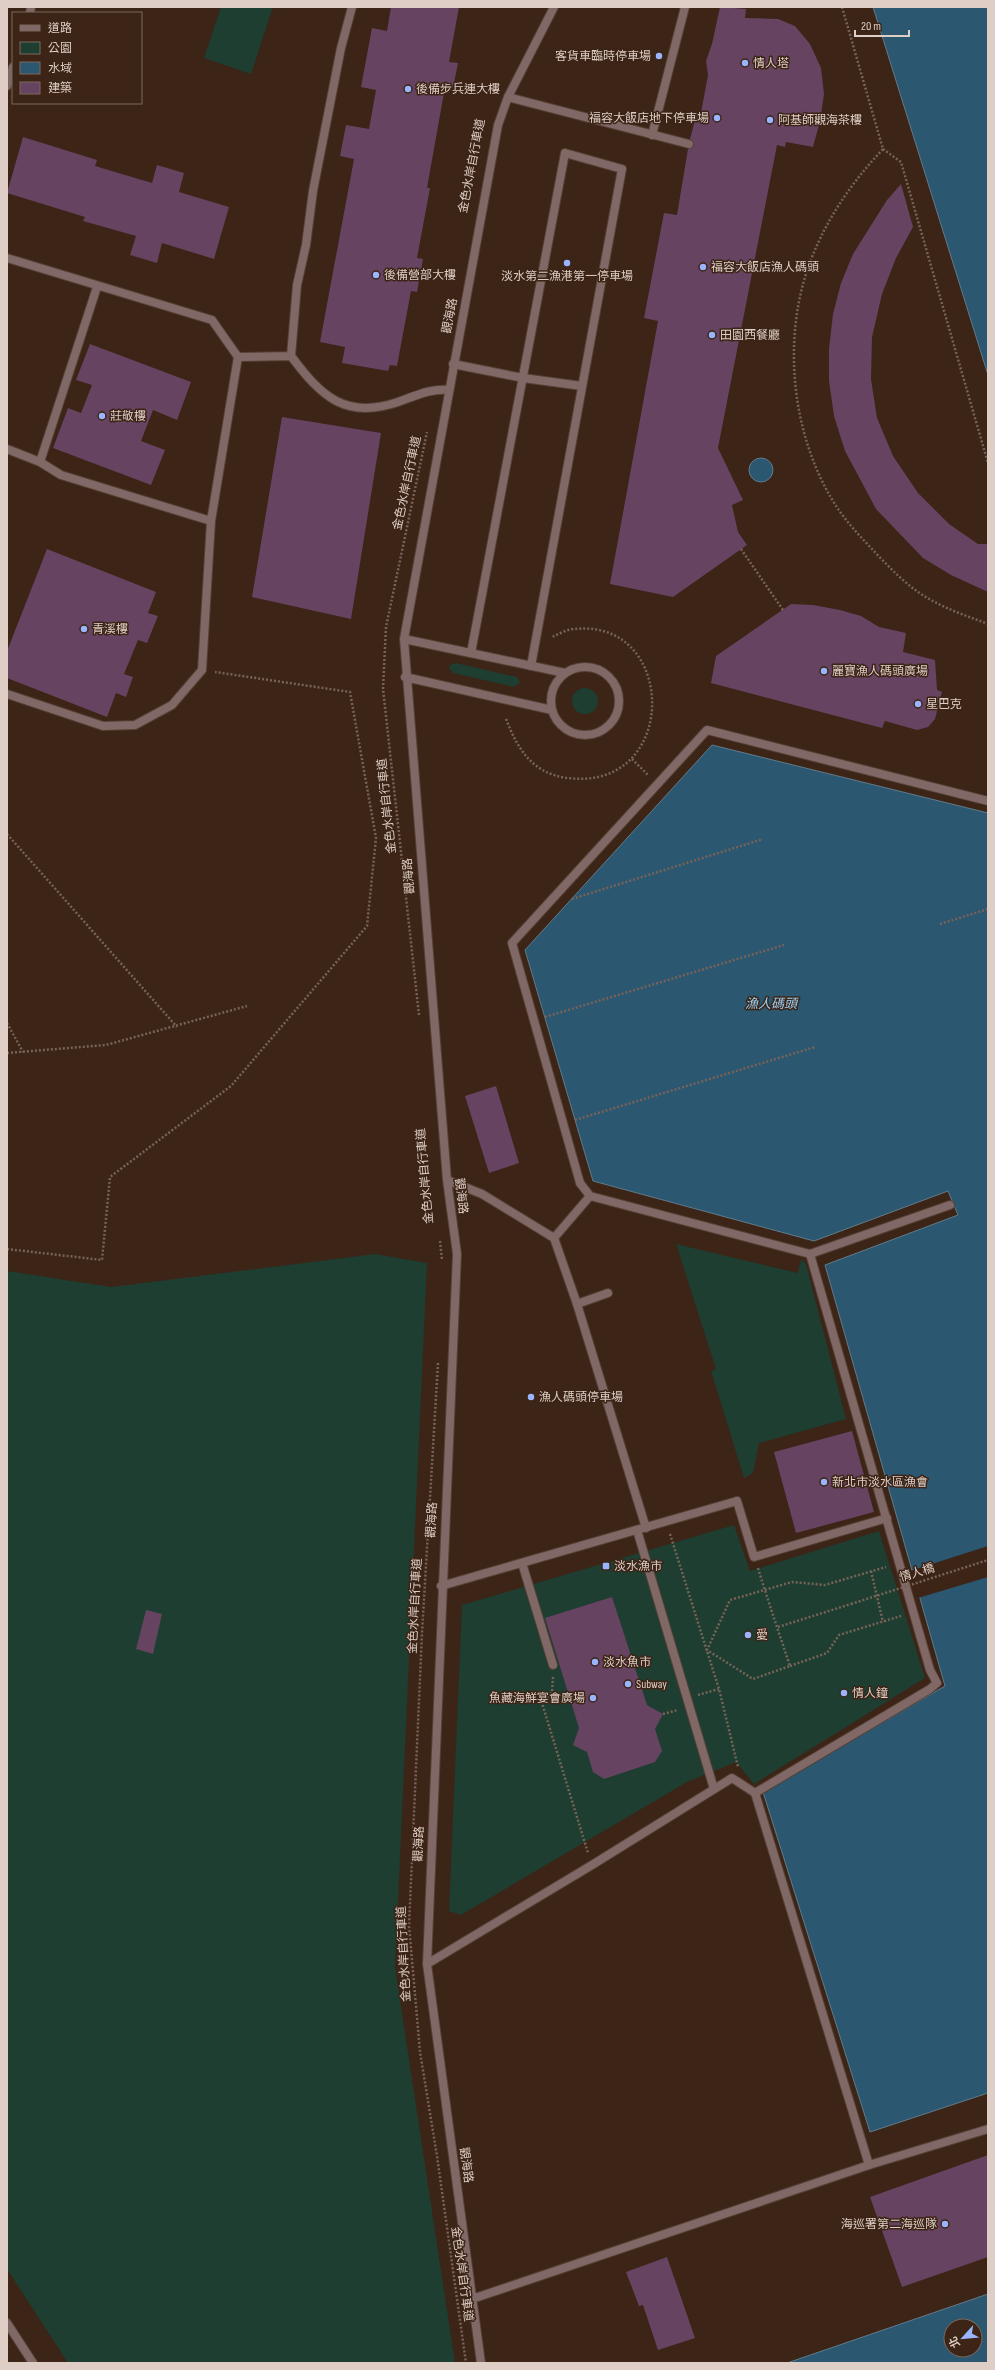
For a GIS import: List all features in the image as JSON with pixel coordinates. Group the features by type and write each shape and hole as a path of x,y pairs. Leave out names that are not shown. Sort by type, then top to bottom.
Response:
{"street":[{"path":"352,7 341,48 313,191 306,245 297,285 291,356 312,384 340,404 369,408 393,404 436,389 448,390"},
{"name":"觀海路","path":"481,2363 427,1964 441,1586 457,1254 447,1180 405,677 404,639 448,390 498,125 508,97 554,7"},
{"path":"652,134 685,7"},
{"path":"7,86 12,70"},
{"path":"508,97 689,144"},
{"path":"471,653 565,153 622,169 531,666"},
{"path":"7,258 97,287 212,320 238,357 211,521 202,670 172,705 135,725 103,726 7,694"},
{"path":"40,462 97,287"},
{"path":"238,357 291,356"},
{"path":"453,364 523,378 582,386"},
{"path":"7,449 40,462 61,475 211,521"},
{"path":"404,639 565,673"},
{"path":"580,666 592,667 603,671 612,679 618,689 620,700 618,712 613,722 605,729 584,736 573,733 564,728 556,720 552,710 551,698 554,687 565,673 580,666"},
{"path":"405,677 552,710"},
{"path":"950,1205 810,1254 590,1196 580,1183 512,943 707,730 988,801"},
{"path":"447,1180 482,1194 554,1238 577,1304 714,1788"},
{"path":"554,1238 590,1196"},
{"path":"755,1793 930,1689 937,1683 930,1670 810,1254"},
{"path":"577,1304 608,1293"},
{"path":"441,1586 737,1501 754,1556 887,1518"},
{"path":"522,1563 553,1665"},
{"path":"427,1964 592,1865 732,1778 755,1793 869,2165"},
{"path":"472,2299 869,2165 988,2129"},
{"path":"7,2323 33,2363"}],"path":[{"path":"842,7 883,149 901,162 988,463"},
{"path":"883,149 861,172 845,194 828,223 809,265 799,306 795,346 796,388 802,427 814,465 833,501 854,530 906,582 928,598 988,624"},
{"name":"金色水岸自行車道","path":"419,1018 383,689 386,627 428,427"},
{"path":"741,549 783,610"},
{"path":"506,719 516,744 534,764 557,777 584,780 610,774 632,759 647,738 654,713 651,687 642,663 629,645 618,637 596,629 573,629 552,637"},
{"path":"7,1249 102,1260 110,1177 231,1086 367,926 376,838 350,692 202,670"},
{"path":"632,759 657,784"},
{"path":"7,834 177,1027"},
{"path":"572,899 763,839"},
{"path":"940,924 988,909"},
{"path":"545,1018 784,945"},
{"path":"7,1053 106,1046 247,1006"},
{"path":"7,1023 23,1052"},
{"path":"575,1120 815,1047"},
{"name":"金色水岸自行車道","path":"440,1240 442,1262"},
{"name":"金色水岸自行車道","path":"438,1356 422,1633 409,1926 420,2052 437,2156 466,2363"},
{"path":"666,1522 719,1688 739,1765 732,1778"},
{"path":"754,1556 790,1666"},
{"name":"情人橋","path":"778,1627 988,1560"},
{"path":"707,1650 730,1600 792,1582 825,1585 900,1563"},
{"path":"871,1571 883,1622"},
{"path":"707,1650 753,1679 827,1653 839,1635 914,1612"},
{"path":"553,1665 552,1692 542,1703 592,1865"},
{"path":"688,1698 719,1688"}],"green space":[{"path":"221,7 273,7 251,74 204,58"},
{"path":"456,663 517,677 520,683 514,687 453,673 449,668 450,665"},
{"path":"585,688 594,692 598,701 594,710 585,714 576,710 572,701 576,692"},
{"path":"676,1244 798,1273 801,1259 806,1264 846,1419 759,1443 753,1473 744,1478 711,1371 716,1369"},
{"path":"375,1254 427,1263 395,1967 455,2363 68,2363 7,2269 7,1271 111,1287"},
{"path":"734,1525 750,1571 879,1531 925,1678 754,1784 736,1762 687,1782 461,1915 449,1911 462,1605"}],"water":[{"path":"873,7 988,7 988,375"},
{"path":"761,458 766,459 772,465 772,475 766,481 761,482 756,481 750,475 749,470 750,465 756,459"},
{"name":"漁人碼頭","path":"712,745 988,813 988,2093 870,2132 763,1792 945,1686 825,1265 958,1215 948,1191 814,1241 593,1181 525,950"},
{"path":"988,2294 988,2363 787,2363"}],"pier":[{"path":"988,1546 988,1577 918,1598 910,1571"}],"building":[{"path":"391,7 459,7 449,62 458,63 453,88 445,87 427,188 430,188 417,258 423,259 417,292 411,291 397,366 390,365 388,371 342,363 345,347 320,342 354,159 340,156 346,125 369,129 376,90 361,87 372,28 387,31"},
{"name":"福容大飯店漁人碼頭","path":"720,7 746,9 745,18 778,19 795,26 810,44 821,68 824,94 820,121 813,147 786,142 785,147 777,145 718,448 743,500 732,505 738,532 747,545 673,597 610,584 658,321 644,318 664,213 677,215 688,149 694,145 690,139 696,116 700,118 708,75 706,61 712,44"},
{"path":"23,137 97,160 95,166 152,183 157,165 184,173 179,192 229,207 214,259 162,243 157,263 130,255 136,236 83,221 85,217 7,193"},
{"path":"901,184 913,227 896,258 882,294 872,337 871,379 877,418 893,456 918,493 949,524 978,544 988,544 988,592 951,575 923,558 876,509 845,451 834,416 829,381 829,349 833,314 841,283 853,254 887,200"},
{"name":"莊敬樓","path":"90,344 191,382 177,420 153,410 141,441 165,450 151,485 53,448 68,408 81,413 92,385 76,380"},
{"path":"282,417 381,433 351,619 252,597"},
{"name":"青溪樓","path":"47,549 156,592 148,613 158,616 147,643 138,640 124,674 133,677 126,697 116,693 107,717 7,678 7,651"},
{"name":"麗寶漁人碼頭廣場","path":"791,604 813,605 840,610 861,616 879,627 906,633 903,652 935,660 937,690 942,692 935,719 928,727 917,730 885,721 882,728 711,683 716,656"},
{"path":"496,1086 519,1163 489,1173 465,1096"},
{"name":"新北市淡水區漁會","path":"852,1431 874,1512 796,1533 774,1452"},
{"name":"淡水魚市","path":"612,1597 647,1705 663,1714 655,1729 662,1751 655,1762 604,1779 593,1772 587,1752 573,1745 579,1728 545,1618"},
{"path":"146,1610 162,1614 153,1654 136,1649"},
{"path":"988,2155 988,2257 902,2287 870,2197"},
{"path":"667,2257 695,2338 658,2350 643,2305 639,2306 626,2272"}],"place":[{"name":"客貨車臨時停車場","path":"659,56"},
{"name":"情人塔","path":"745,63"},
{"name":"後備步兵連大樓","path":"408,89"},
{"name":"福容大飯店地下停車場","path":"717,118"},
{"name":"阿基師觀海茶樓","path":"770,120"},
{"name":"淡水第二漁港第一停車場","path":"567,263"},
{"name":"福容大飯店漁人碼頭","path":"703,267"},
{"name":"後備營部大樓","path":"376,275"},
{"name":"田園西餐廳","path":"712,335"},
{"name":"莊敬樓","path":"102,416"},
{"name":"青溪樓","path":"84,629"},
{"name":"麗寶漁人碼頭廣場","path":"824,671"},
{"name":"星巴克","path":"918,704"},
{"name":"漁人碼頭停車場","path":"531,1397"},
{"name":"新北市淡水區漁會","path":"824,1482"},
{"name":"淡水漁市","path":"606,1566"},
{"name":"愛","path":"748,1635"},
{"name":"淡水魚市","path":"595,1662"},
{"name":"Subway","path":"628,1684"},
{"name":"情人鐘","path":"844,1693"},
{"name":"魚藏海鮮宴會廣場","path":"593,1698"},
{"name":"海巡署第二海巡隊","path":"945,2224"}]}
